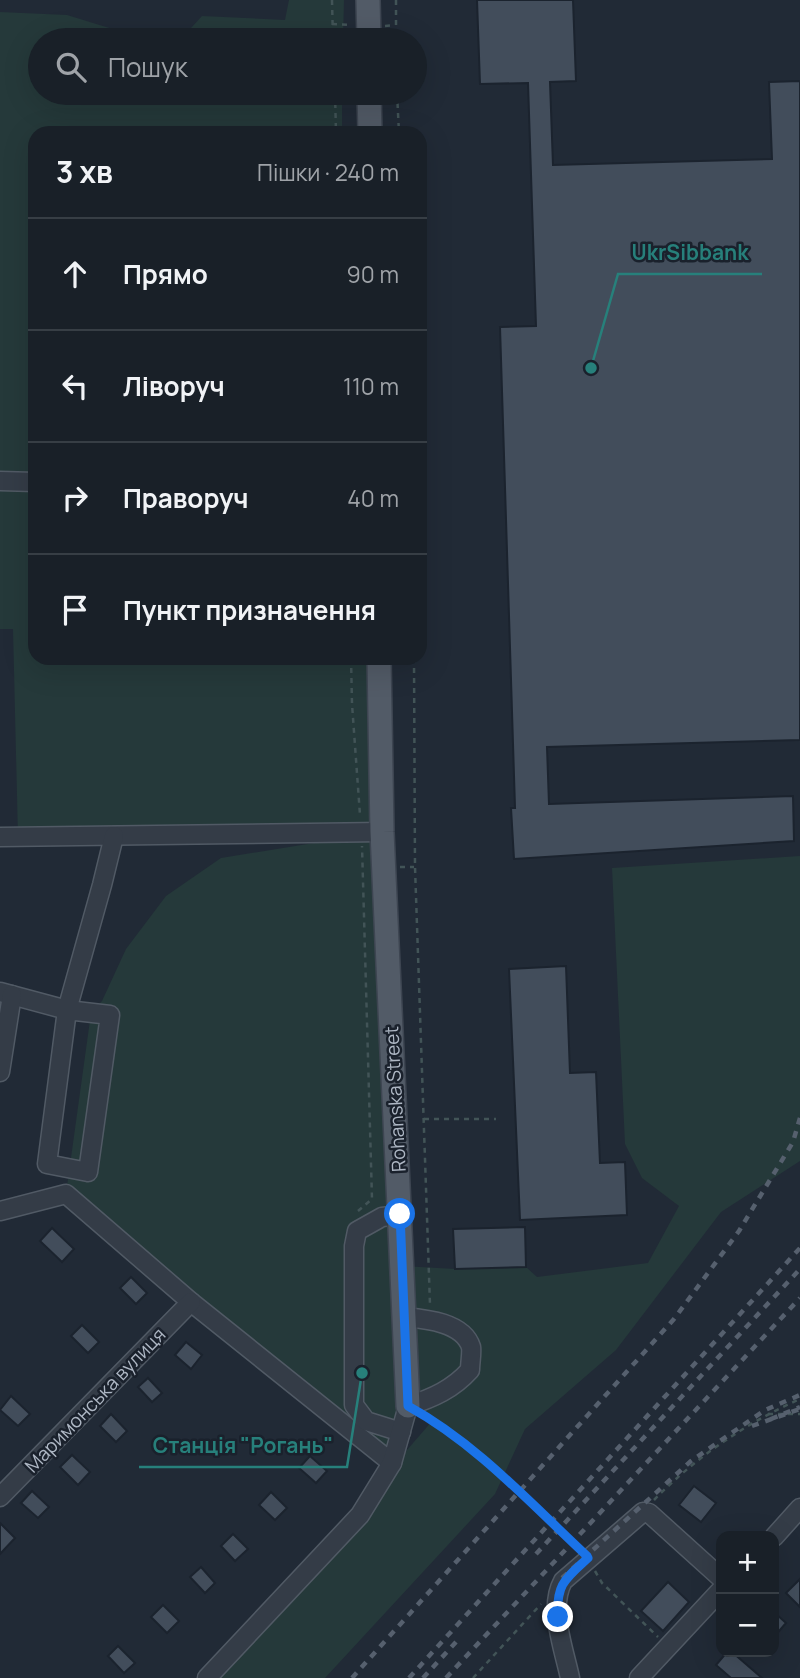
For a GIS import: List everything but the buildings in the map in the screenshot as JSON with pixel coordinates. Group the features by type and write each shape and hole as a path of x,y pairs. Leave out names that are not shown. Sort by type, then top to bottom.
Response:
{"main road":[{"path":"368,0 369,28"},
{"path":"369,105 370,126"},
{"name":"Rohanska Street","path":"379,665 372,832 400,1214 408,1406"}],"street":[{"path":"0,481 28,482"},
{"path":"0,837 372,832"},
{"path":"0,1072 6,993 67,1010 110,1015 88,1172 47,1164 67,1010 114,836"},
{"path":"0,1211 66,1194 191,1303 392,1463"},
{"path":"400,1214 382,1217 357,1231 354,1246 354,1405 366,1421 401,1432"},
{"name":"Маримонська вулиця","path":"0,1497 191,1303"},
{"path":"404,1317 431,1319 457,1329 471,1347 470,1370 458,1382 434,1397 408,1406"},
{"name":"Rohanska Street","path":"207,1678 360,1515 392,1463 408,1406"},
{"path":"779,1531 800,1508"},
{"path":"570,1678 558,1617 557,1599 561,1584 643,1512 649,1513 716,1573"},
{"path":"639,1678 717,1594"}],"path":[{"path":"332,0 333,28"},
{"path":"396,0 396,28"},
{"path":"335,105 336,126"},
{"path":"398,105 399,126"},
{"path":"351,665 352,704 372,832 372,1199 356,1213"},
{"path":"414,665 415,867 431,1319"},
{"path":"424,1119 496,1119"},
{"path":"643,1512 692,1464 767,1413 800,1399"},
{"path":"408,1406 434,1420 504,1476 588,1558 602,1583 668,1647"},
{"path":"767,1413 800,1413"},
{"path":"473,1678 561,1584"}],"green space":[{"path":"289,0 344,0 343,28 191,28 202,16 285,20"},
{"path":"0,12 67,15 109,28 28,28 28,105 342,105 342,126 28,126 28,665 379,665 402,1266 455,1269 526,1267 537,1277 648,1263 679,1206 642,1178 625,1144 612,868 800,856 800,1161 721,1212 616,1350 525,1429 495,1494 325,1678 207,1678 360,1515 407,1450 433,1420 409,1406 392,1463 66,1194 91,1013 102,1001 126,949 166,896 221,858 375,833 18,837 13,629 0,629"}],"railway":[{"path":"352,1678 674,1319 739,1231 793,1142 800,1118"},
{"path":"409,1678 800,1248"},
{"path":"536,1554 800,1269"},
{"path":"446,1678 800,1298"},
{"path":"562,1578 691,1461 765,1410 800,1395"},
{"path":"771,1419 800,1407"},
{"path":"752,1426 800,1409"},
{"path":"423,1678 456,1642"}],"place":[{"name":"UkrSibbank","path":"591,368"},
{"name":"Станція \"Рогань\"","path":"362,1373"}],"route":[{"path":"400,1214 408,1406 434,1420 504,1476 587,1556 559,1588 558,1617"}]}
